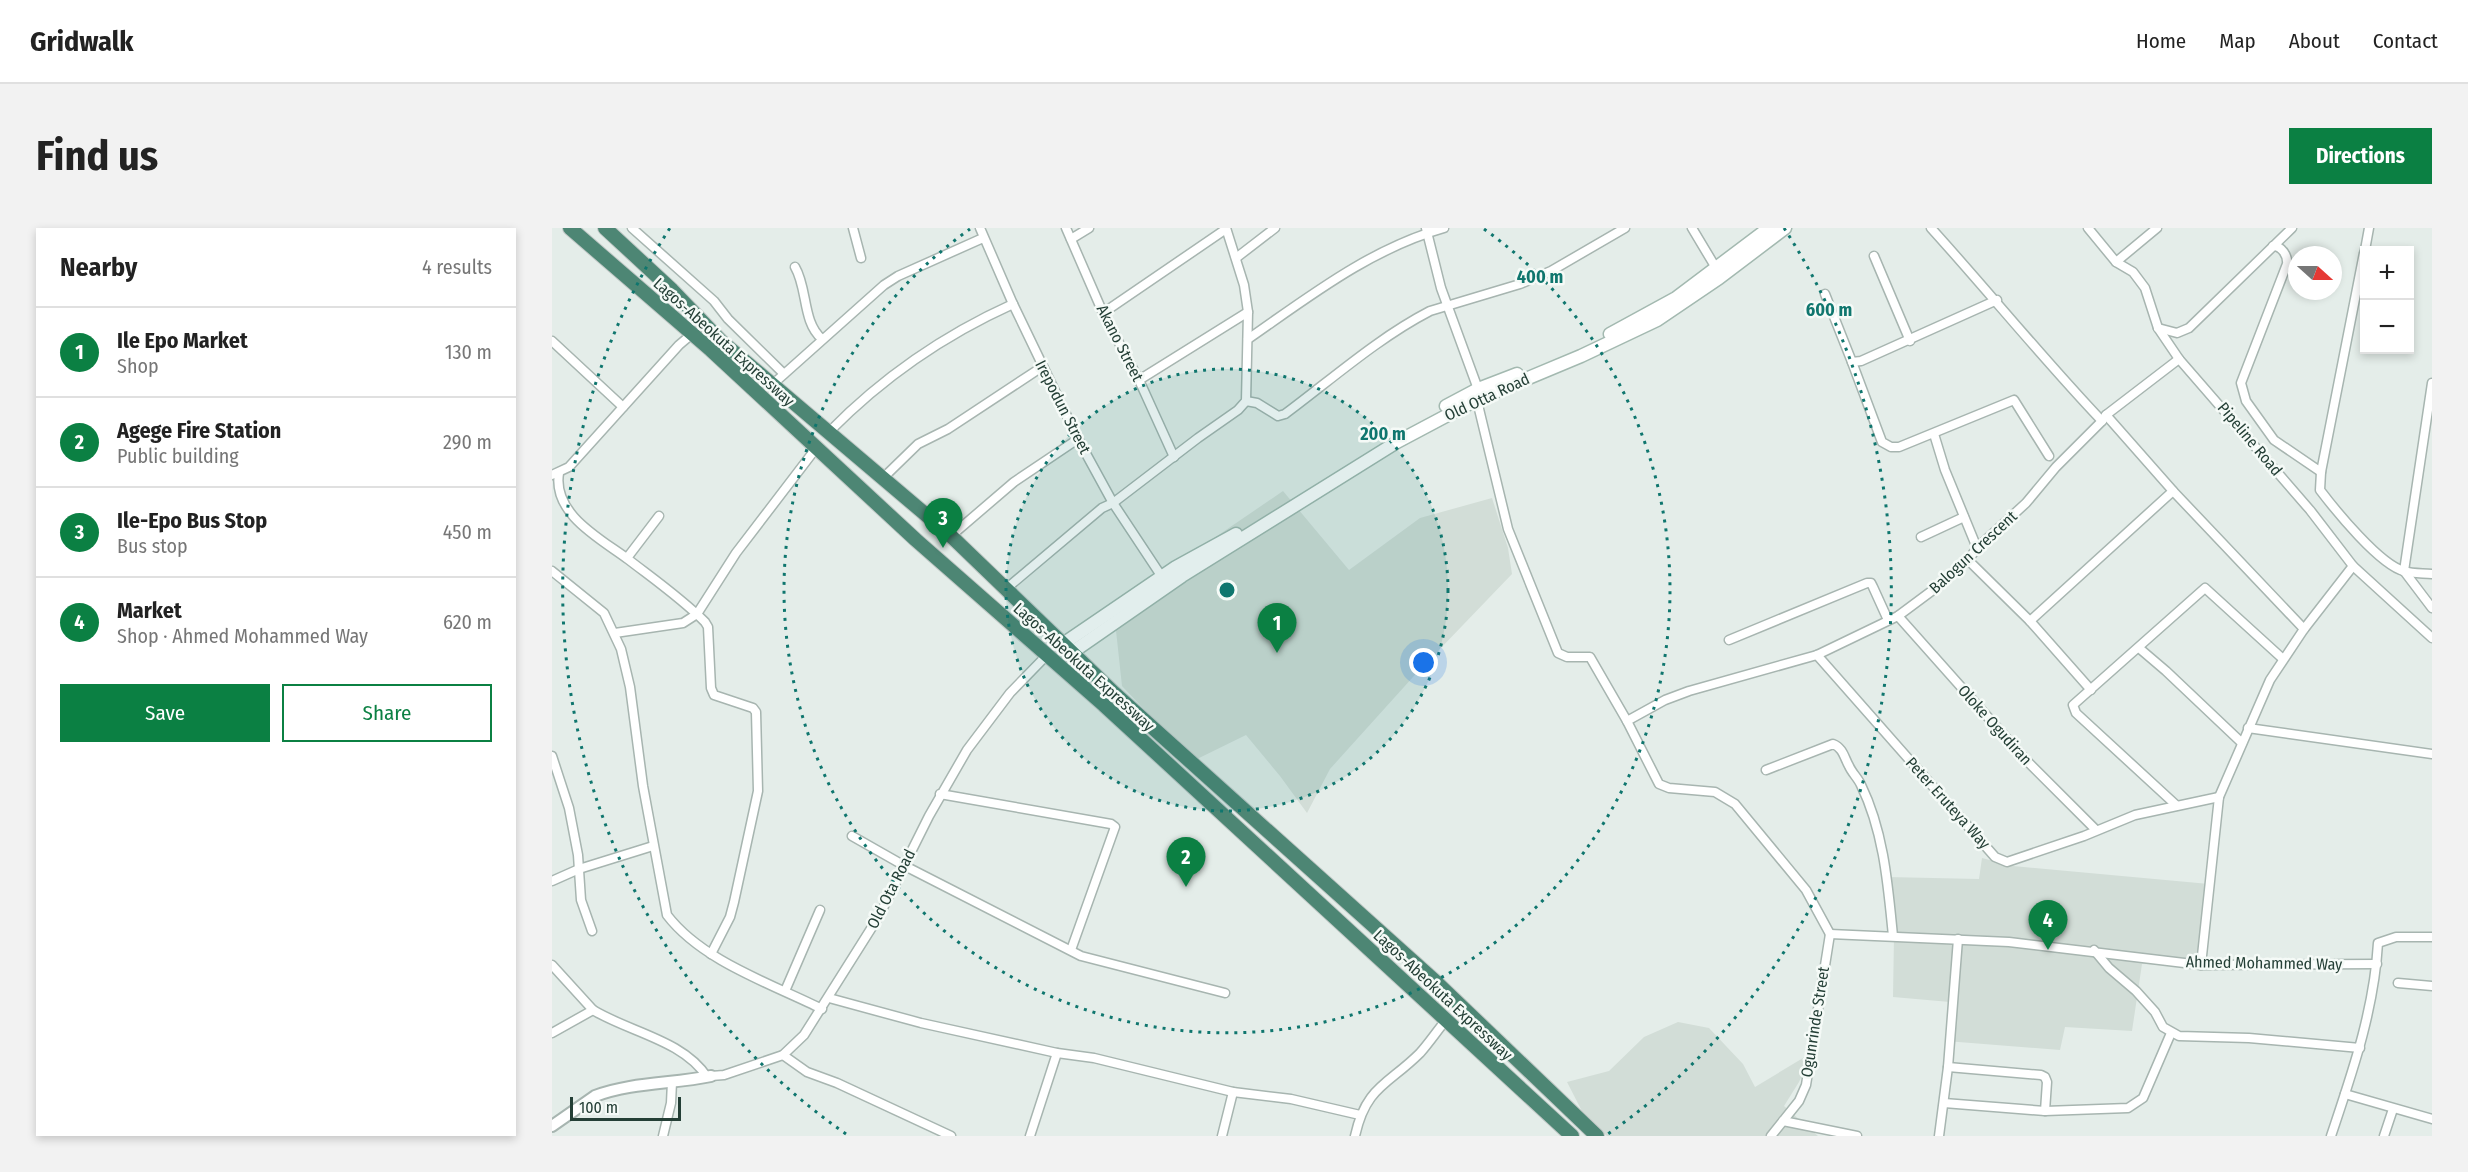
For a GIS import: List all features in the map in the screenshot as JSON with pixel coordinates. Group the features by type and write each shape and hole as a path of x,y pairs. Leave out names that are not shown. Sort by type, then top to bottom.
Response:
{"highway":[{"name":"Lagos-Abeokuta Expressway","path":"570,228 692,334 716,345 773,384 951,536 1067,649 1436,982 1597,1136"},
{"name":"Lagos-Abeokuta Expressway","path":"605,228 672,290 716,345 817,447 916,540 1104,705 1572,1136"}],"main road":[{"name":"Old Otta Road","path":"1067,649 1397,442 1478,394 1638,320 1676,298 1768,228"},
{"name":"Old Otta Road","path":"1478,394 1581,356 1657,320 1719,278 1785,228"},
{"path":"1067,649 1162,577 1259,521 1394,435 1478,394"}],"street":[{"path":"632,228 714,301 728,319 784,374"},
{"path":"853,228 861,258"},
{"name":"Irepodun Street","path":"980,228 1042,367 1078,439 1113,503 1162,577"},
{"name":"Akano Street","path":"1066,228 1103,313 1139,380 1174,457"},
{"path":"1071,239 1089,228"},
{"path":"1006,588 1102,508 1113,503 1238,410 1246,401 1248,312 1244,285 1226,228 1103,313"},
{"path":"1236,258 1275,228"},
{"path":"1248,339 1346,271 1427,230 1444,228"},
{"path":"1246,401 1257,404 1278,416 1285,414 1394,333 1430,311 1551,271 1625,228"},
{"path":"1692,228 1716,268"},
{"path":"1931,228 1997,300 2058,374 2104,418 2304,629"},
{"name":"Pipeline Road","path":"2088,228 2116,262 2133,272 2145,288 2158,328 2179,358 2310,510 2353,566 2432,638"},
{"path":"2116,262 2157,228"},
{"path":"2158,328 2177,333 2189,328 2292,228"},
{"path":"2366,246 2369,228"},
{"path":"1427,230 1441,288 1478,394 1508,529 1558,653 1567,657 1590,657 1627,721 1659,784 1669,788 1715,792 1735,804 1806,890 1830,934"},
{"path":"773,384 869,297 898,276 983,238"},
{"path":"2273,246 2282,250 2287,258 2287,264 2241,383 2241,389 2246,401 2277,443 2321,472"},
{"path":"1874,256 1910,341"},
{"path":"795,267 802,280 812,326 822,339"},
{"path":"2360,277 2321,472 2320,490 2385,561 2404,572 2432,608"},
{"path":"1825,294 1882,442 1886,446 1899,447 2014,400 2049,456"},
{"path":"1852,362 1861,362 1997,300"},
{"path":"829,432 873,391 914,358 955,332 1013,304"},
{"path":"1139,380 1248,312"},
{"path":"692,334 679,345 569,467 555,474 558,491 574,520 584,530 627,558 697,614 708,627 711,688 714,695 753,708 758,719 759,760 755,805 730,917 711,954"},
{"path":"552,341 623,407"},
{"name":"Balogun Crescent","path":"1627,721 1665,700 1689,691 1817,655 1898,616 1968,560 1977,548 2026,503 2056,466 2104,418 2179,358"},
{"path":"882,479 918,444 948,429 1042,367"},
{"path":"2404,572 2432,384"},
{"path":"1934,434 1977,548"},
{"path":"951,536 1014,482 1078,439"},
{"path":"615,633 683,623 697,614 736,553 817,447"},
{"path":"2030,621 2174,491"},
{"path":"627,558 659,516"},
{"path":"1921,537 1964,517"},
{"path":"1968,560 2030,621 2091,690"},
{"path":"2201,965 2218,797 2270,680 2304,629 2353,566"},
{"path":"552,571 604,613 615,633 630,687 653,846 667,915 674,924 711,954 822,1010"},
{"path":"2404,572 2432,574"},
{"path":"1730,640 1867,583 1871,583 1888,620"},
{"path":"2176,805 2076,714 2073,705 2205,588 2283,659"},
{"name":"Oloke Ogudiran","path":"1898,616 2025,760 2096,830"},
{"path":"2139,648 2242,743"},
{"name":"Peter Eruteya Way","path":"1817,655 1995,857 2007,862 2135,815 2218,797"},
{"name":"Old Ota Road","path":"552,1126 595,1095 627,1087 724,1074 783,1055 804,1035 822,1010 879,916 940,795 987,721 1046,656"},
{"path":"2248,728 2432,754"},
{"path":"1766,770 1833,744 1838,746 1862,785 1877,832 1886,876 1893,936"},
{"path":"552,756 569,808 579,869 581,900 592,931"},
{"path":"940,795 1111,824 1115,827 1071,950"},
{"path":"852,836 903,865 1092,959 1225,993"},
{"path":"552,881 579,869 653,846"},
{"path":"785,991 820,910"},
{"name":"Ahmed Mohammed Way","path":"1830,934 1958,939 2094,951 2201,965 2377,964"},
{"name":"Ogunrinde Street","path":"1771,1136 1799,1101 1806,1084 1830,934"},
{"path":"2331,1136 2360,1048 2376,980 2378,944 2386,939 2432,937"},
{"path":"1939,1136 1948,1067 1958,939"},
{"path":"2094,951 2109,968 2136,991 2155,1012 2163,1027 2179,1036 2249,1038 2360,1048"},
{"path":"552,965 592,1010 619,1025 684,1054 709,1077"},
{"path":"2398,983 2432,987"},
{"path":"829,998 921,1023 1057,1053 1131,1066 1233,1092 1291,1099 1360,1115"},
{"path":"552,1032 592,1010"},
{"path":"1355,1136 1360,1115 1374,1092 1419,1054 1446,1020"},
{"path":"1944,1103 2045,1111 2128,1108 2144,1098 2171,1033"},
{"path":"1030,1136 1057,1053"},
{"path":"783,1055 807,1072 837,1083 951,1136"},
{"path":"1948,1067 2044,1077 2047,1082 2045,1111"},
{"path":"663,1136 671,1103 672,1082"},
{"path":"1222,1136 1233,1092"},
{"path":"2345,1094 2432,1119"},
{"path":"2384,1136 2393,1109"},
{"path":"1783,1120 1857,1136"}],"shaded area":[{"path":"1283,491 1349,570 1420,518 1492,498 1508,548 1512,574 1413,677 1330,769 1307,813 1246,735 1193,761 1122,686 1114,612 1119,603"},
{"path":"1982,858 2013,866 2209,884 2202,966 2142,964 2132,1031 2065,1027 2060,1050 1946,1041 1950,1002 1893,997 1894,936 1887,877 1979,879"},
{"path":"1678,1022 1709,1028 1743,1064 1755,1087 1813,1052 1799,1082 1784,1106 1818,1136 1607,1136 1585,1117 1567,1082 1609,1071 1644,1037"}],"place":[{"name":"Ile-Epo Bus Stop","path":"943,548"},
{"name":"Ile Epo Market","path":"1277,653"},
{"name":"Agege Fire Station","path":"1186,887"},
{"name":"Market","path":"2048,950"}]}
